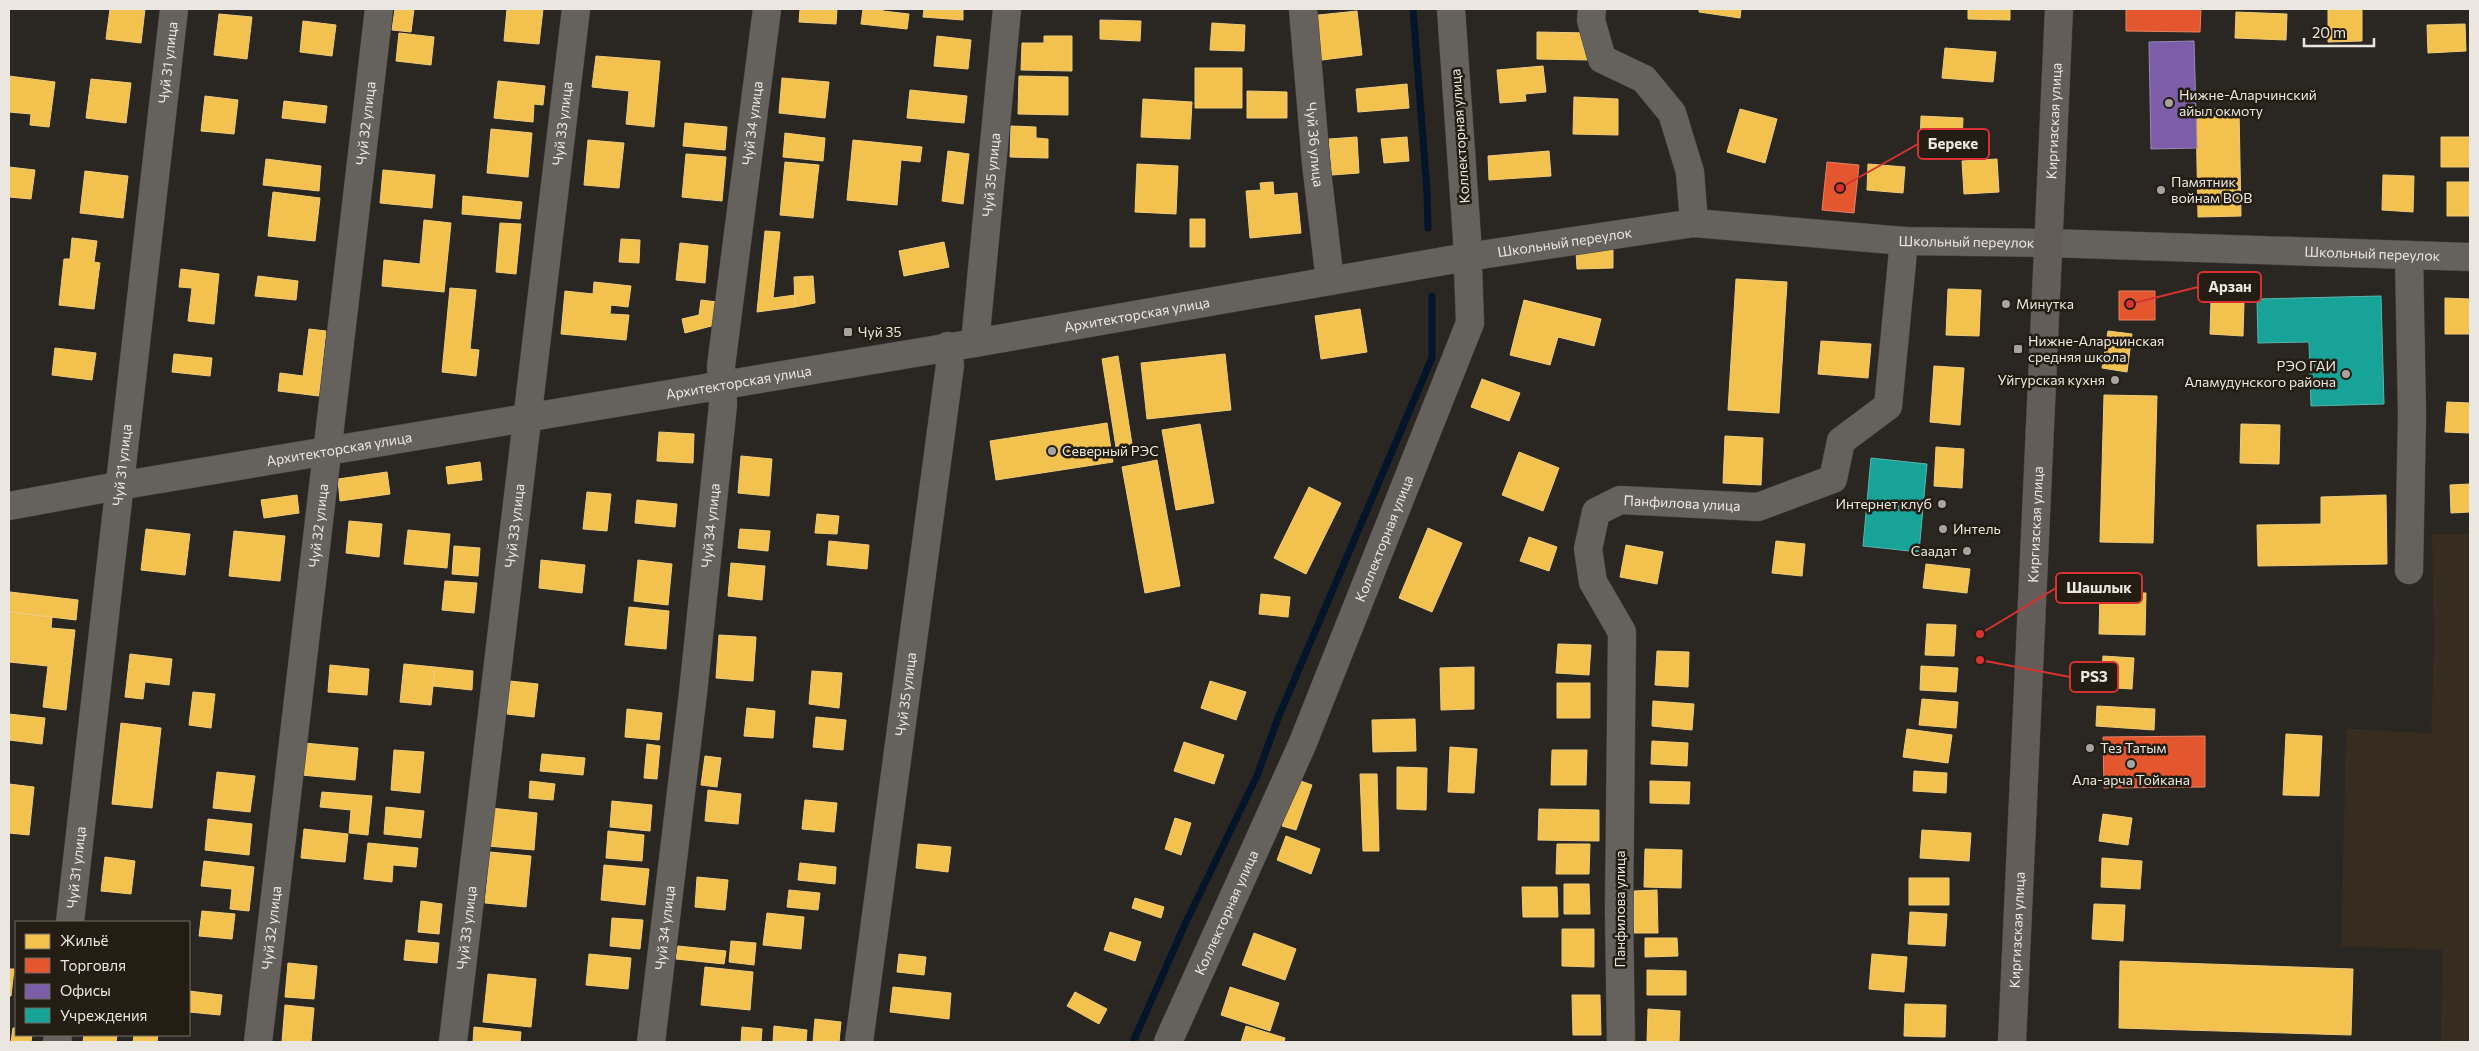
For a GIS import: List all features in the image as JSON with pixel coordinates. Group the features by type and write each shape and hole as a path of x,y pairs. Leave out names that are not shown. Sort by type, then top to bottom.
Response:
{"main road":[{"name":"Киргизская улица","path":"2012,1042 2059,9"}],"street":[{"name":"Чуй 31 улица","path":"70,921 118,486 174,9"},
{"name":"Чуй 32 улица","path":"258,1042 378,9"},
{"name":"Чуй 33 улица","path":"453,1042 576,9"},
{"name":"Чуй 34 улица","path":"651,1042 693,693 723,405 721,366 767,9"},
{"name":"Чуй 35 улица","path":"975,342 1007,9"},
{"name":"Чуй 36 улица","path":"1303,9 1316,163 1330,281"},
{"name":"Коллекторная улица","path":"1168,1042 1302,745 1470,323 1451,9"},
{"path":"1592,9 1591,20 1602,59 1644,79 1672,113 1690,172 1694,222"},
{"name":"Школьный переулок","path":"1467,257 1694,222 1904,242 2049,243 2470,256"},
{"name":"Панфилова улица","path":"1621,1042 1619,912 1622,632 1593,582 1588,549 1596,512 1620,500 1758,507 1833,479 1841,441 1888,406 1904,242"},
{"path":"2409,255 2412,415 2409,570"},
{"name":"Архитекторская улица","path":"9,506 1467,257"},
{"name":"Чуй 35 улица","path":"859,1042 950,365 948,346"}],"shaded area":[{"path":"2432,534 2470,534 2470,1042 2441,1042 2442,950 2341,946 2346,729 2431,733 2434,644"}],"building: Жильё":[{"path":"110,9 145,9 141,43 106,39"},
{"path":"395,9 414,9 411,32 392,30"},
{"path":"507,9 543,9 539,44 504,41"},
{"path":"800,9 837,9 836,24 799,22"},
{"path":"863,9 883,9 883,11 909,14 907,29 861,24"},
{"path":"924,9 963,9 963,20 923,17"},
{"path":"1699,9 1741,9 1740,18 1699,12"},
{"path":"1968,9 2010,9 2010,20 1968,19"},
{"path":"2328,9 2362,9 2362,41 2328,42"},
{"path":"1357,11 1362,55 1314,61 1309,16"},
{"path":"2236,12 2287,14 2286,40 2235,38"},
{"path":"219,14 252,17 247,59 214,55"},
{"path":"1100,20 1141,21 1140,41 1100,39"},
{"path":"303,21 336,25 332,56 300,52"},
{"path":"1212,23 1245,25 1244,51 1210,50"},
{"path":"2465,24 2466,51 2428,53 2427,25"},
{"path":"1537,32 1589,33 1589,60 1537,59"},
{"path":"399,33 434,37 431,65 396,61"},
{"path":"937,36 971,40 968,69 934,66"},
{"path":"1044,36 1072,36 1072,71 1021,70 1022,43 1044,43"},
{"path":"1945,48 1996,52 1993,82 1942,78"},
{"path":"596,56 660,61 654,127 626,124 629,91 592,87"},
{"path":"1543,66 1546,92 1525,94 1526,101 1500,103 1497,70"},
{"path":"1195,68 1242,68 1242,108 1195,108"},
{"path":"9,76 55,82 49,127 30,125 31,114 9,112"},
{"path":"1019,76 1068,77 1068,115 1018,114"},
{"path":"782,78 829,82 825,118 779,113"},
{"path":"91,79 131,83 126,123 86,118"},
{"path":"498,81 545,86 543,105 534,104 533,122 494,118"},
{"path":"1407,84 1409,108 1358,112 1356,89"},
{"path":"910,90 967,96 964,123 907,118"},
{"path":"1247,91 1287,92 1287,118 1247,118"},
{"path":"205,96 238,100 234,134 201,131"},
{"path":"1574,97 1618,99 1618,135 1573,134"},
{"path":"1143,99 1192,102 1190,139 1141,137"},
{"path":"284,101 327,106 325,123 282,118"},
{"path":"1740,109 1777,119 1765,163 1727,152"},
{"path":"2196,109 2239,109 2241,216 2198,217"},
{"path":"1921,116 1963,118 1962,145 1920,143"},
{"path":"685,123 727,127 725,150 683,146"},
{"path":"1011,126 1036,127 1036,138 1048,139 1048,158 1010,157"},
{"path":"491,129 532,133 528,177 487,173"},
{"path":"785,133 825,138 823,161 783,157"},
{"path":"1357,137 1359,173 1332,175 1329,139"},
{"path":"1407,137 1409,161 1384,163 1381,139"},
{"path":"2441,137 2470,137 2470,167 2441,167"},
{"path":"588,140 624,143 619,188 584,185"},
{"path":"853,140 922,147 920,162 901,160 897,205 847,200"},
{"path":"948,151 969,154 963,204 942,201"},
{"path":"1549,151 1551,176 1489,180 1488,156"},
{"path":"686,154 726,157 722,201 682,197"},
{"path":"266,159 321,166 319,191 263,185"},
{"path":"1997,159 1999,192 1964,194 1962,161"},
{"path":"785,162 819,165 813,218 780,215"},
{"path":"1137,164 1178,166 1176,214 1135,212"},
{"path":"1868,164 1905,167 1903,193 1867,190"},
{"path":"9,167 35,170 31,199 9,197"},
{"path":"383,170 435,175 432,208 380,203"},
{"path":"85,171 128,176 123,218 80,213"},
{"path":"2383,175 2414,176 2413,212 2382,210"},
{"path":"1273,182 1274,195 1297,193 1301,233 1250,238 1246,191 1261,190 1260,183"},
{"path":"2447,182 2470,182 2470,216 2447,216"},
{"path":"273,192 320,198 315,241 268,236"},
{"path":"463,196 522,202 520,219 462,214"},
{"path":"1190,219 1205,219 1205,247 1190,247"},
{"path":"424,220 451,223 444,292 382,286 384,260 420,264"},
{"path":"500,223 521,224 516,274 496,272"},
{"path":"765,231 780,232 773,298 795,295 795,307 757,312"},
{"path":"72,238 97,241 94,262 100,263 94,309 59,305 64,259 70,259"},
{"path":"621,239 640,240 639,263 619,262"},
{"path":"944,242 949,267 904,276 899,251"},
{"path":"680,243 708,246 705,283 676,280"},
{"path":"1613,250 1613,268 1577,269 1576,251"},
{"path":"181,269 219,274 214,324 188,321 192,288 179,287"},
{"path":"258,276 298,281 296,300 255,296"},
{"path":"813,276 815,303 795,307 794,277"},
{"path":"1736,279 1787,282 1779,413 1728,410"},
{"path":"594,282 631,286 628,307 611,305 610,314 629,315 626,340 561,334 565,291 593,294"},
{"path":"450,288 476,290 470,349 479,350 476,376 442,372"},
{"path":"1948,289 1981,290 1979,336 1946,335"},
{"path":"2445,298 2470,299 2470,334 2445,334"},
{"path":"701,300 717,302 715,325 685,333 682,319 699,315"},
{"path":"1524,300 1601,319 1594,346 1558,337 1550,365 1510,355"},
{"path":"2211,300 2244,301 2243,336 2210,334"},
{"path":"1360,309 1367,352 1321,359 1315,316"},
{"path":"309,329 326,331 319,396 278,391 280,373 303,376"},
{"path":"2108,331 2132,334 2127,372 2102,368"},
{"path":"1821,341 1871,344 1868,378 1818,374"},
{"path":"55,348 96,353 92,380 52,375"},
{"path":"174,354 212,358 210,376 172,372"},
{"path":"1225,354 1231,410 1147,419 1141,363"},
{"path":"1118,356 1132,444 1116,447 1102,359"},
{"path":"1934,366 1964,368 1960,425 1930,422"},
{"path":"1482,379 1520,393 1509,421 1471,407"},
{"path":"2104,395 2157,396 2153,543 2100,542"},
{"path":"2447,402 2470,403 2470,433 2445,432"},
{"name":"Северный РЭС","path":"1107,423 1113,462 996,480 990,441"},
{"path":"1200,424 1214,503 1176,510 1162,430"},
{"path":"2241,424 2280,425 2279,464 2240,463"},
{"path":"659,432 694,434 693,463 657,461"},
{"path":"1725,436 1763,438 1761,485 1723,483"},
{"path":"1936,447 1964,449 1962,488 1934,486"},
{"path":"1519,452 1559,468 1543,511 1502,495"},
{"path":"741,456 772,459 769,496 738,493"},
{"path":"1157,460 1180,586 1145,593 1122,467"},
{"path":"480,462 482,480 448,484 446,467"},
{"path":"387,472 390,494 340,501 338,479"},
{"path":"2470,484 2470,512 2451,513 2450,485"},
{"path":"1309,487 1341,503 1306,574 1274,558"},
{"path":"587,492 611,494 607,531 583,529"},
{"path":"297,495 299,513 264,518 261,500"},
{"path":"2386,495 2387,564 2258,566 2257,525 2321,524 2321,497"},
{"path":"637,500 677,504 675,527 635,523"},
{"path":"817,514 839,516 837,534 815,533"},
{"path":"349,521 382,524 379,557 346,553"},
{"path":"1428,528 1462,543 1432,612 1399,598"},
{"path":"146,529 190,534 185,575 141,570"},
{"path":"740,529 770,531 768,551 738,548"},
{"path":"408,530 450,534 447,568 404,564"},
{"path":"234,531 285,536 280,581 229,576"},
{"path":"1529,537 1557,547 1549,571 1520,561"},
{"path":"829,541 869,545 867,569 827,565"},
{"path":"1776,541 1805,544 1802,576 1772,573"},
{"path":"1626,545 1663,552 1657,584 1620,577"},
{"path":"454,546 480,548 478,576 452,574"},
{"path":"541,560 585,565 582,593 539,588"},
{"path":"638,560 672,564 668,605 634,601"},
{"path":"731,563 765,566 762,600 728,596"},
{"path":"1926,564 1970,569 1967,593 1923,588"},
{"path":"445,581 477,583 474,613 442,610"},
{"path":"10,592 78,600 76,620 9,612"},
{"path":"2100,592 2146,593 2145,635 2099,634"},
{"path":"1261,594 1290,597 1288,617 1259,614"},
{"path":"629,607 669,611 666,649 625,645"},
{"path":"9,612 52,617 51,628 75,630 66,710 43,707 48,666 9,662"},
{"path":"1927,624 1956,625 1954,656 1925,655"},
{"path":"719,635 756,637 753,681 716,678"},
{"path":"1558,644 1591,645 1589,675 1556,673"},
{"path":"1657,651 1689,652 1688,687 1655,685"},
{"path":"130,654 172,659 169,685 145,682 143,699 125,697"},
{"path":"2103,656 2134,658 2132,689 2101,687"},
{"path":"404,664 435,667 431,705 400,702"},
{"path":"330,665 369,669 367,695 328,692"},
{"path":"1921,666 1958,668 1956,692 1920,690"},
{"path":"435,667 473,671 472,690 433,686"},
{"path":"1474,667 1474,709 1441,710 1440,668"},
{"path":"812,671 842,673 839,708 809,704"},
{"path":"510,681 538,684 534,717 507,714"},
{"path":"1210,681 1246,692 1236,720 1201,708"},
{"path":"1557,683 1590,683 1590,718 1557,718"},
{"path":"193,692 215,694 211,728 189,725"},
{"path":"1922,699 1958,702 1956,728 1919,725"},
{"path":"1653,701 1694,704 1692,730 1652,726"},
{"path":"2097,706 2155,709 2154,730 2096,726"},
{"path":"747,708 775,711 773,738 744,736"},
{"path":"627,709 662,713 659,740 625,737"},
{"path":"9,714 45,718 42,744 9,740"},
{"path":"816,717 846,720 843,750 813,747"},
{"path":"1415,719 1416,751 1373,752 1372,720"},
{"path":"121,723 161,728 152,808 112,804"},
{"path":"1907,729 1952,735 1948,763 1903,757"},
{"path":"2286,734 2322,736 2319,796 2283,795"},
{"path":"1652,741 1688,743 1687,766 1651,764"},
{"path":"1184,742 1224,755 1214,784 1174,771"},
{"path":"304,743 358,748 355,780 301,775"},
{"path":"647,744 660,746 657,779 644,778"},
{"path":"1450,747 1477,749 1474,793 1448,792"},
{"path":"394,750 424,752 420,793 391,790"},
{"path":"1552,750 1587,750 1586,785 1551,785"},
{"path":"542,754 585,758 583,775 540,771"},
{"path":"705,756 721,758 717,787 701,785"},
{"path":"1397,767 1427,768 1426,810 1397,809"},
{"path":"1914,771 1947,773 1946,793 1913,791"},
{"path":"217,772 255,776 250,812 213,808"},
{"path":"1360,774 1377,774 1379,851 1363,851"},
{"path":"1298,780 1312,785 1296,830 1282,826"},
{"path":"530,781 555,784 553,800 529,798"},
{"path":"1650,781 1690,782 1689,804 1650,803"},
{"path":"9,784 34,787 29,835 9,833"},
{"path":"708,790 741,794 738,824 705,821"},
{"path":"322,792 372,796 368,835 349,833 351,810 320,807"},
{"path":"805,800 837,803 834,832 802,829"},
{"path":"612,801 652,805 650,831 610,827"},
{"path":"386,807 424,811 421,838 384,834"},
{"path":"491,808 537,813 534,850 487,846"},
{"path":"1539,809 1599,810 1599,841 1538,840"},
{"path":"2103,814 2132,818 2128,845 2099,841"},
{"path":"1175,818 1191,823 1181,855 1165,849"},
{"path":"208,819 252,824 249,855 205,850"},
{"path":"304,829 348,834 345,862 301,858"},
{"path":"1922,830 1971,833 1969,861 1920,858"},
{"path":"608,831 644,835 642,861 606,858"},
{"path":"1286,836 1320,849 1311,874 1277,860"},
{"path":"368,843 418,848 416,867 393,865 392,882 364,879"},
{"path":"918,844 951,847 948,872 916,868"},
{"path":"1557,844 1590,844 1589,874 1556,874"},
{"path":"1645,849 1682,850 1681,888 1644,887"},
{"path":"490,852 531,856 526,907 485,903"},
{"path":"105,857 135,861 131,894 101,891"},
{"path":"2102,858 2142,861 2140,889 2101,887"},
{"path":"204,861 254,867 249,911 230,909 232,889 201,886"},
{"path":"800,863 836,867 835,884 798,880"},
{"path":"604,865 649,869 645,905 601,900"},
{"path":"697,877 728,880 725,910 695,907"},
{"path":"1909,878 1949,878 1949,905 1909,905"},
{"path":"1564,884 1589,884 1590,914 1564,914"},
{"path":"1522,887 1557,887 1558,917 1523,917"},
{"path":"789,890 820,893 818,910 787,907"},
{"path":"1657,890 1658,933 1634,933 1634,891"},
{"path":"1135,898 1164,907 1161,918 1132,908"},
{"path":"421,901 442,904 439,934 418,932"},
{"path":"2094,904 2125,905 2123,941 2092,939"},
{"path":"202,911 235,914 232,939 199,936"},
{"path":"1910,912 1947,914 1945,946 1908,944"},
{"path":"767,913 804,917 801,949 763,945"},
{"path":"612,918 643,920 640,949 610,946"},
{"path":"1562,929 1594,929 1594,967 1562,966"},
{"path":"1110,932 1141,942 1135,961 1104,950"},
{"path":"1254,933 1296,949 1285,980 1242,965"},
{"path":"1645,938 1677,938 1678,956 1645,957"},
{"path":"406,940 439,943 437,963 404,960"},
{"path":"731,941 756,943 754,965 729,962"},
{"path":"678,946 726,951 724,964 676,959"},
{"path":"589,954 631,958 628,989 586,985"},
{"path":"899,954 926,957 924,975 897,972"},
{"path":"1872,954 1907,957 1904,992 1869,989"},
{"path":"2120,961 2353,969 2351,1035 2119,1028"},
{"path":"288,963 317,966 314,999 285,997"},
{"path":"705,967 753,972 750,1010 701,1005"},
{"path":"9,969 14,969 11,996 9,996"},
{"path":"1647,970 1686,971 1686,995 1647,995"},
{"path":"488,974 536,979 531,1027 483,1022"},
{"path":"893,987 951,993 949,1019 890,1012"},
{"path":"1230,987 1279,1003 1270,1031 1221,1015"},
{"path":"190,991 222,995 220,1015 190,1012"},
{"path":"1075,992 1107,1009 1099,1024 1067,1006"},
{"path":"1572,995 1600,995 1601,1035 1573,1035"},
{"path":"1905,1004 1946,1005 1945,1037 1904,1036"},
{"path":"285,1005 314,1008 311,1042 282,1042"},
{"path":"1648,1009 1680,1011 1679,1042 1647,1042"},
{"path":"815,1019 841,1022 839,1042 813,1042"},
{"path":"774,1026 807,1030 806,1042 773,1042"},
{"path":"1246,1026 1285,1038 1284,1042 1241,1042"},
{"path":"474,1027 521,1032 520,1042 473,1042"},
{"path":"742,1027 762,1029 761,1042 741,1042"},
{"path":"13,1028 15,1028 15,1036 32,1036 31,1042 11,1042"},
{"path":"84,1036 117,1036 116,1042 83,1042"},
{"path":"134,1036 158,1036 157,1042 133,1042"}],"building: Торговля":[{"path":"2126,9 2201,9 2200,32 2126,31"},
{"path":"1827,162 1859,165 1854,213 1822,210"},
{"path":"2119,291 2155,291 2155,320 2119,320"},
{"path":"2205,736 2205,787 2104,788 2103,737"}],"building: Офисы":[{"name":"Нижне-Аларчинский айыл окмоту","path":"2194,41 2197,148 2151,149 2149,42"}],"building: Учреждения":[{"name":"РЭО ГАИ Аламудунского района","path":"2381,296 2384,404 2311,406 2309,342 2258,343 2257,299"},
{"path":"1871,458 1927,464 1919,552 1863,546"}],"waterway":[{"path":"1413,9 1427,191 1428,228"},
{"path":"1133,1042 1186,922 1257,776 1278,718 1432,358 1432,296"}],"place":[{"name":"Нижне-Аларчинский айыл окмоту","path":"2169,103"},
{"name":"Береке","path":"1840,188"},
{"name":"Памятник войнам ВОВ","path":"2161,190"},
{"name":"Минутка","path":"2006,304"},
{"name":"Арзан","path":"2130,304"},
{"name":"Чуй 35","path":"848,332"},
{"name":"Нижне-Аларчинская средняя школа","path":"2018,349"},
{"name":"РЭО ГАИ Аламудунского района","path":"2346,374"},
{"name":"Уйгурская кухня","path":"2115,380"},
{"name":"Северный РЭС","path":"1052,451"},
{"name":"Интернет клуб","path":"1942,504"},
{"name":"Интель","path":"1943,529"},
{"name":"Саадат","path":"1967,551"},
{"name":"Шашлык","path":"1980,634"},
{"name":"PS3","path":"1980,660"},
{"name":"Тез Татым","path":"2090,748"},
{"name":"Ала-арча Тойкана","path":"2131,764"}]}
